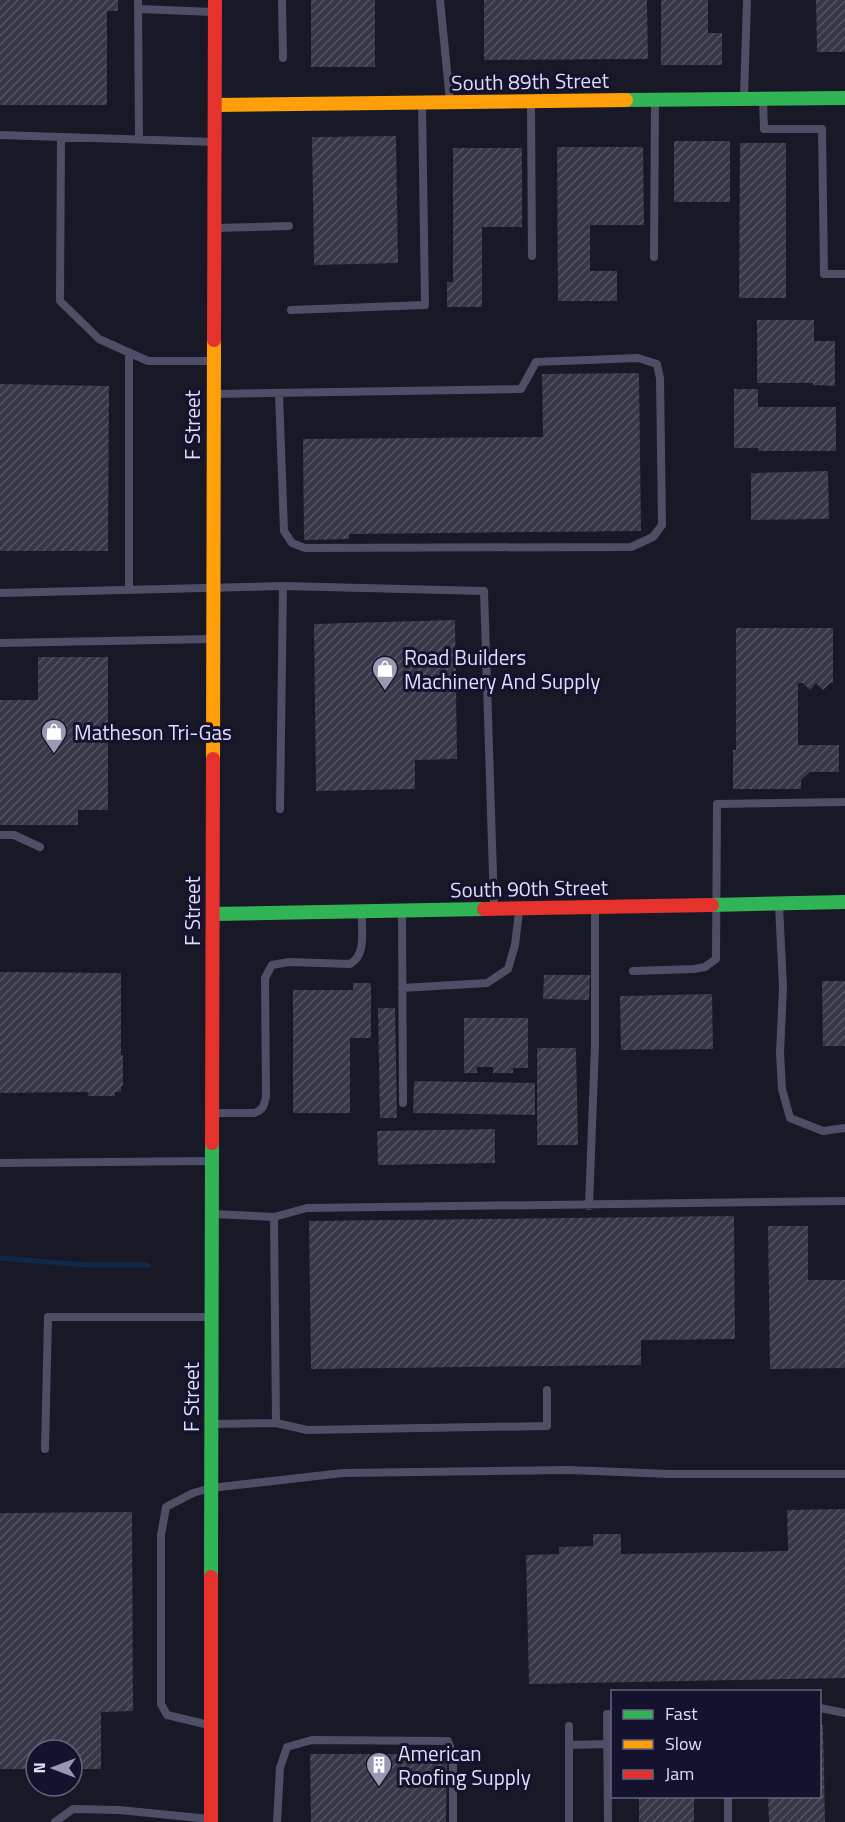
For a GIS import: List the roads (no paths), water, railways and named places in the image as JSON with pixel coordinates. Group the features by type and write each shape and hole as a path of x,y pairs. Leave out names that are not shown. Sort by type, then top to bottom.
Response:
{"street":[{"name":"F Street","path":"211,1821 215,6"},
{"name":"South 89th Street","path":"216,105 845,98"},
{"name":"South 90th Street","path":"213,914 845,902"}],"lane":[{"path":"282,0 283,58"},
{"path":"440,0 450,103"},
{"path":"744,98 747,0"},
{"path":"139,139 138,4 215,6"},
{"path":"763,98 764,129 822,129 824,274 845,274"},
{"path":"654,257 655,100"},
{"path":"531,102 532,256"},
{"path":"291,310 425,305 422,103"},
{"path":"0,135 215,142"},
{"path":"62,137 60,301 99,339 148,361 213,361"},
{"path":"214,228 289,226"},
{"path":"129,352 129,590"},
{"path":"213,394 521,388 536,362 638,358 657,364 660,378 662,525 652,537 631,547 304,548 292,543 284,531 279,393"},
{"path":"0,593 283,586 484,591 495,910"},
{"path":"280,809 283,586"},
{"path":"0,643 213,639"},
{"path":"633,971 694,969 705,967 716,959 717,804 845,802"},
{"path":"0,835 14,835 40,847"},
{"path":"779,904 783,987 781,1071 782,1089 790,1118 823,1131 845,1128"},
{"path":"589,1206 595,1046 595,908"},
{"path":"402,988 487,982 508,969 515,945 519,909"},
{"path":"402,911 403,1103"},
{"path":"212,1113 254,1113 260,1111 264,1106 266,1096 264,1002 265,978 268,971 273,965 289,962 350,964 356,961 361,951 362,912"},
{"path":"0,1163 212,1161"},
{"path":"212,1214 274,1217 307,1208 845,1201"},
{"path":"274,1217 276,1423"},
{"path":"45,1449 48,1317 212,1317"},
{"path":"212,1424 276,1423 306,1430 547,1426 547,1390"},
{"path":"211,1725 167,1715 161,1704 161,1535 166,1507 193,1493 211,1488 343,1473 569,1470 669,1474 845,1474"},
{"path":"821,1708 845,1713"},
{"path":"608,1822 607,1714 611,1714"},
{"path":"568,1822 569,1726"},
{"path":"277,1822 280,1768 287,1747 312,1740 448,1741 453,1754 453,1822"},
{"path":"568,1745 607,1744"},
{"path":"728,1798 728,1822"},
{"path":"55,1822 73,1809 119,1810 211,1821"}],"waterway":[{"path":"0,1258 86,1265 148,1265"}],"place":[{"name":"Road Builders Machinery And Supply","path":"385,692"},
{"name":"Matheson Tri-Gas","path":"54,755"},
{"name":"American Roofing Supply","path":"379,1788"}]}
